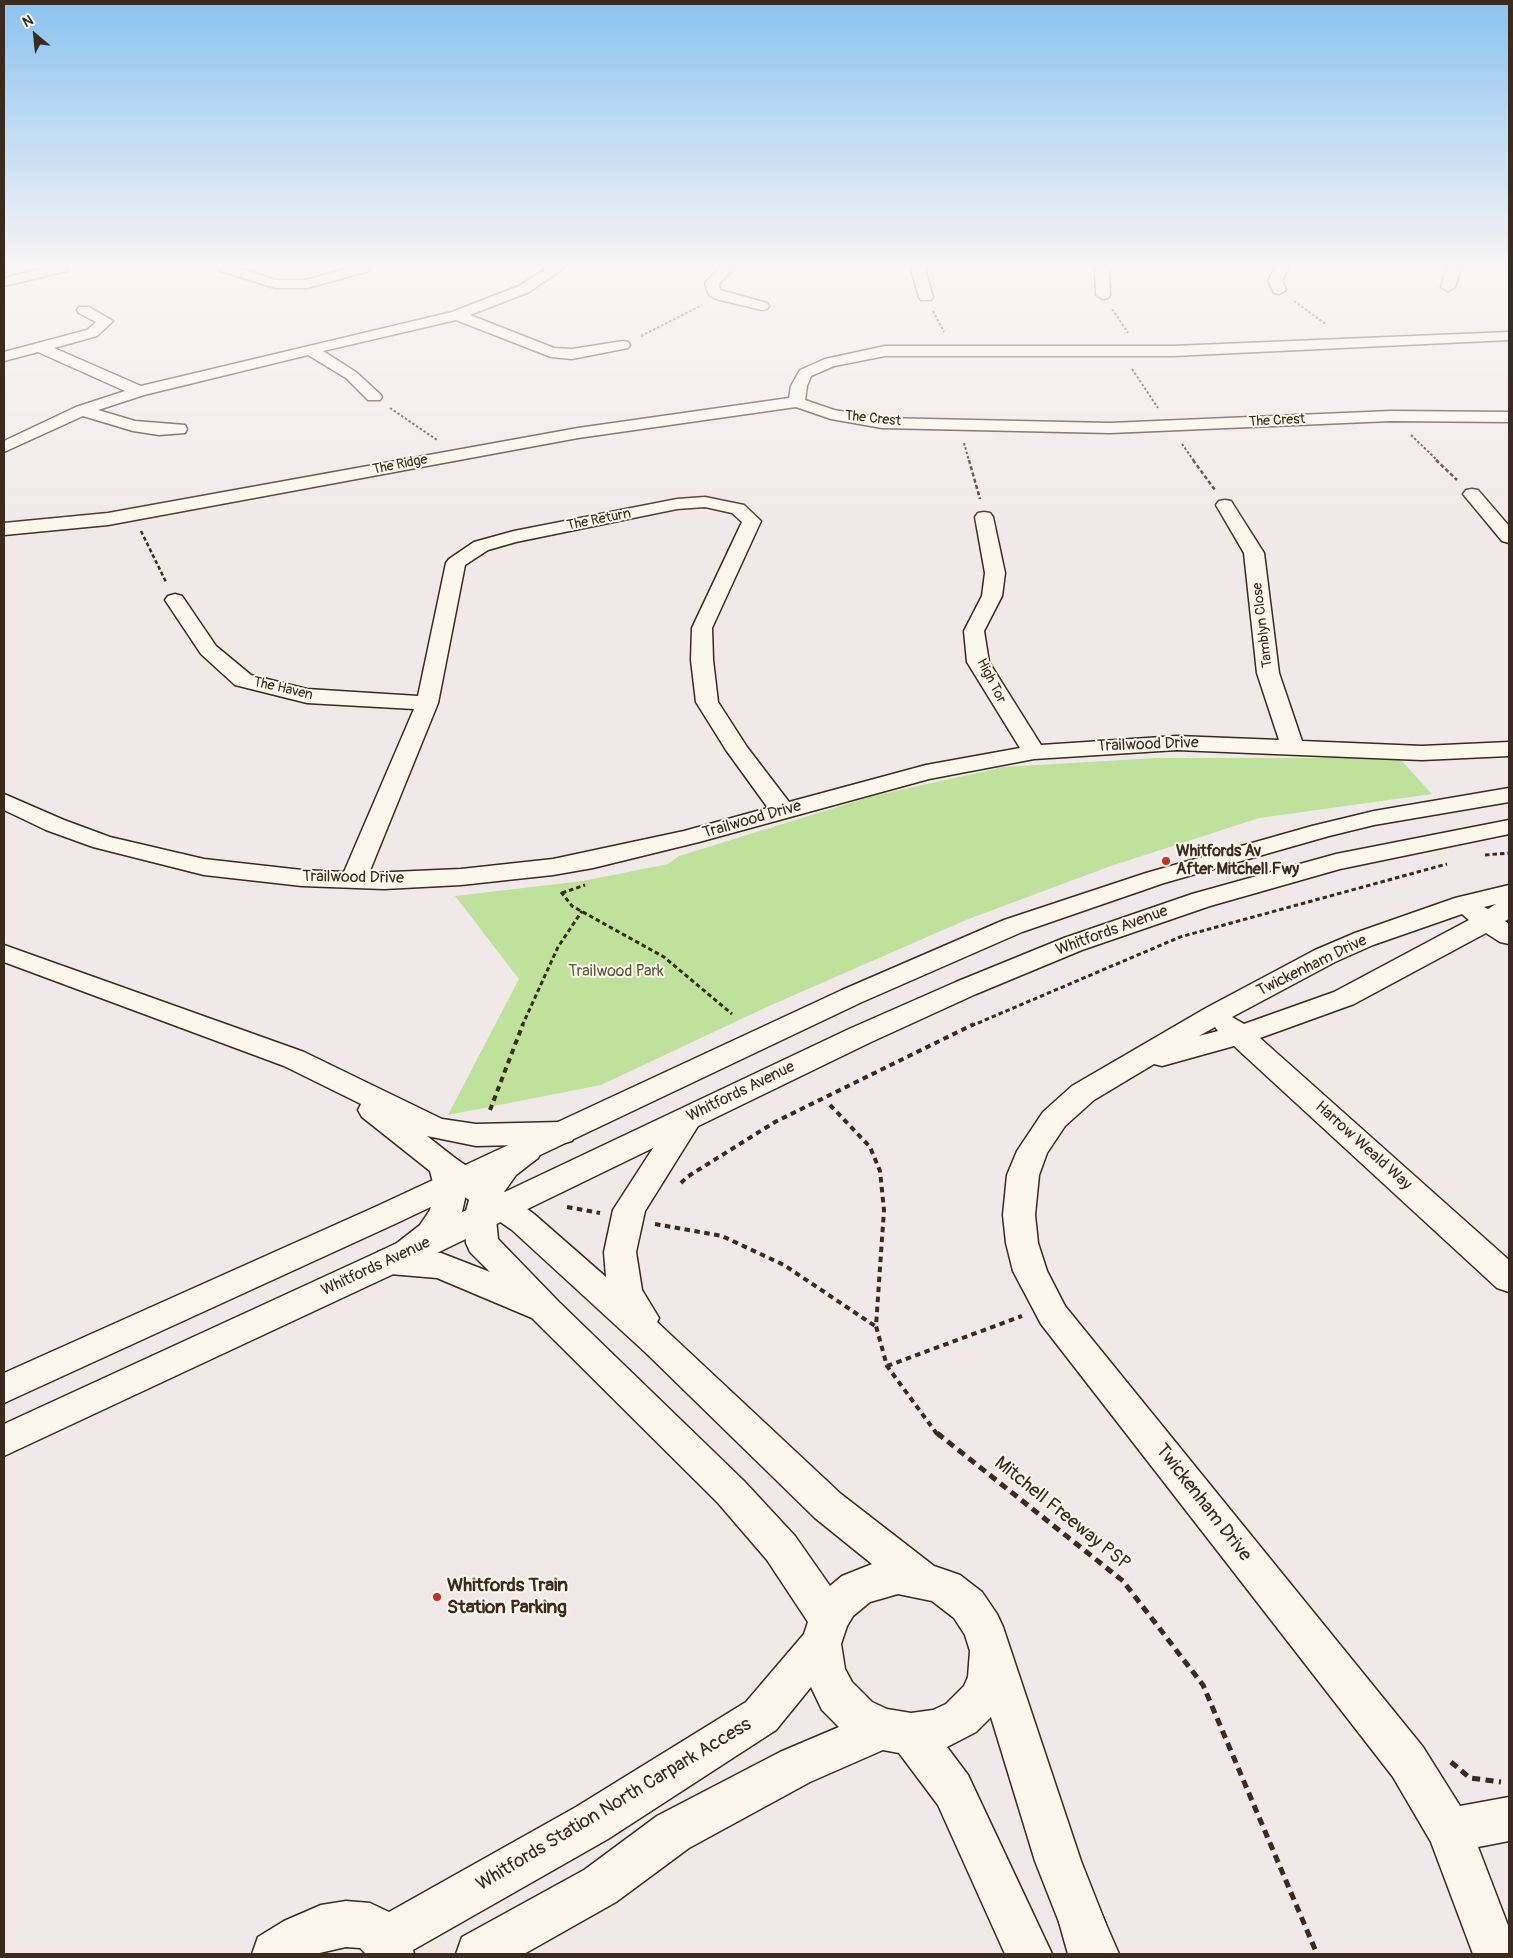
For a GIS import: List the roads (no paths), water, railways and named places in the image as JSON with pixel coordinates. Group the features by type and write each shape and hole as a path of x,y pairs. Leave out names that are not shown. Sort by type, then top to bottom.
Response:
{"main road":[{"path":"67,359 139,391"},
{"path":"4,447 82,410 139,391 271,359"},
{"path":"325,359 351,376 374,397"},
{"path":"797,402 799,386 805,373 830,362 842,359"},
{"name":"The Crest","path":"797,402 831,414 882,423 959,425 1110,428 1391,416 1509,417"},
{"name":"The Ridge","path":"4,529 75,524 133,515 578,433 797,402"},
{"path":"82,410 133,426 159,430 179,429"},
{"path":"1472,494 1509,537"},
{"name":"The Return","path":"354,879 427,703 456,563 481,546 514,537 677,504 705,502 738,509 752,521 702,628 702,660 707,702 737,750 783,811"},
{"name":"Tamblyn Close","path":"1225,505 1254,553 1268,673 1293,749"},
{"name":"High Tor","path":"984,517 995,573 992,596 974,631 978,662 996,694 1034,752"},
{"name":"The Haven","path":"176,600 208,650 243,680 308,696 427,703"},
{"name":"Trailwood Drive","path":"4,801 55,826 102,842 204,867 257,874 384,880 461,877 552,867 637,851 926,772 1034,752 1177,743 1422,753 1509,749"},
{"path":"4,1389 386,1215 423,1204 477,1199 505,1166 530,1148 904,973 1031,919 1163,875 1321,831 1374,818 1509,795"},
{"name":"Whitfords Avenue","path":"4,1441 399,1257 477,1199 688,1118 859,1036 966,988 1073,944 1201,900 1336,862 1509,827"},
{"name":"Twickenham Drive","path":"1496,1954 1449,1830 1430,1796 1408,1762 1053,1315 1030,1271 1022,1243 1019,1215 1023,1175 1032,1151 1045,1130 1072,1101 1127,1066 1216,1014 1325,956 1364,939 1464,904 1509,893"},
{"path":"1464,904 1502,921"},
{"name":"Twickenham Drive","path":"1127,1066 1240,1035 1361,991 1502,921"},
{"path":"4,953 250,1042 332,1078 436,1128 476,1135 561,1133"},
{"name":"Harrow Weald Way","path":"1216,1014 1509,1279"},
{"path":"332,1078 477,1199 658,1343 828,1506 921,1579"},
{"path":"658,1343 625,1292 620,1252 630,1210 688,1118"},
{"path":"477,1199 482,1243 731,1492 781,1548 825,1632"},
{"path":"399,1257 441,1266 547,1310"},
{"path":"1029,1954 954,1790 897,1732 857,1716 836,1696 824,1671 825,1632 839,1603 850,1594 876,1580 898,1576 921,1579 946,1588 968,1605 983,1627 1058,1861 1090,1944"},
{"name":"Whitfords Station North Carpark Access","path":"275,1954 300,1936 321,1928 346,1924 370,1926 388,1947 592,1823 761,1716 825,1632"},
{"path":"479,1954 600,1886 673,1832 795,1767 897,1732 938,1730 961,1718 979,1700 986,1685 989,1677 990,1653"},
{"path":"1449,1830 1509,1819"}],"place":[{"name":"Whitfords Av After Mitchell Fwy","path":"1166,861"},
{"name":"Whitfords Train Station Parking","path":"437,1597"}],"park label":[{"name":"Trailwood Park","path":"616,972"}]}
